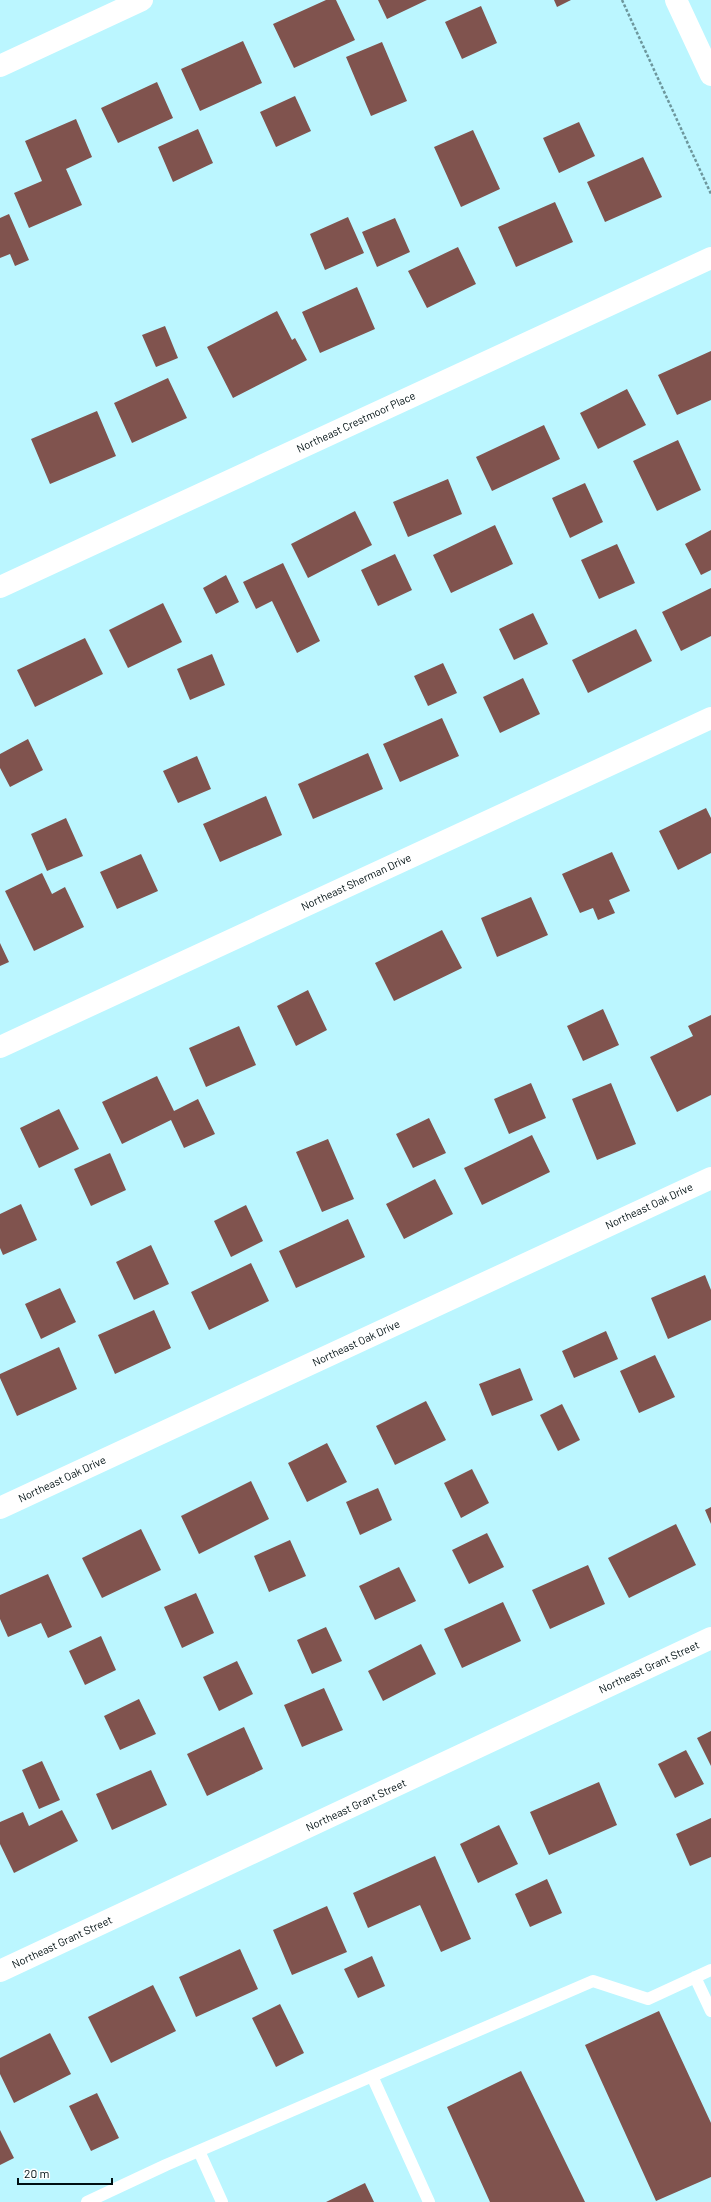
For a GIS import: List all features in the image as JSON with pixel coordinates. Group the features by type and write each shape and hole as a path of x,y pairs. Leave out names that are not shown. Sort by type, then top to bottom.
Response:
{"street":[{"path":"0,66 142,0"},
{"path":"676,0 711,74"},
{"name":"Northeast Crestmoor Place","path":"0,587 711,258"},
{"name":"Northeast Sherman Drive","path":"0,1047 711,718"},
{"name":"Northeast Oak Drive","path":"0,1508 711,1178"},
{"name":"Northeast Grant Street","path":"0,1971 711,1638"}],"lane":[{"path":"87,2202 200,2151 593,1981 648,1999 711,1970"},
{"path":"696,1977 711,2011"},
{"path":"372,2076 429,2202"},
{"path":"200,2151 222,2202"}],"path":[{"path":"622,0 711,194"}],"building":[{"path":"326,0 336,0 355,40 294,68 273,24"},
{"path":"378,0 427,0 387,19"},
{"path":"554,0 571,0 557,7"},
{"path":"481,6 497,43 462,59 445,22"},
{"path":"243,41 262,83 200,111 181,69"},
{"path":"382,42 407,101 371,116 346,57"},
{"path":"157,82 173,118 118,143 101,108"},
{"path":"295,96 311,131 276,147 260,112"},
{"path":"76,119 92,157 66,169 82,205 29,228 14,193 42,181 25,141"},
{"path":"579,122 595,156 559,173 543,138"},
{"path":"198,129 213,163 173,182 158,147"},
{"path":"473,130 500,189 461,207 434,147"},
{"path":"643,157 662,197 605,222 587,182"},
{"path":"555,202 573,242 516,267 498,227"},
{"path":"9,214 29,260 15,266 10,254 0,258 0,218"},
{"path":"348,217 364,253 325,270 310,234"},
{"path":"395,218 410,252 377,267 362,232"},
{"path":"458,247 476,284 427,308 408,271"},
{"path":"357,287 375,329 320,353 302,312"},
{"path":"277,311 292,340 295,338 307,360 233,398 207,347"},
{"path":"165,326 178,358 156,367 142,335"},
{"path":"711,351 711,400 677,415 658,375"},
{"path":"168,378 187,418 132,443 114,403"},
{"path":"627,389 646,425 598,449 580,413"},
{"path":"97,411 116,456 50,484 31,439"},
{"path":"544,425 560,459 492,491 476,457"},
{"path":"678,440 701,490 657,511 633,461"},
{"path":"448,479 462,514 408,537 393,502"},
{"path":"585,483 603,522 570,538 552,498"},
{"path":"355,511 372,545 308,578 291,544"},
{"path":"495,525 513,564 451,593 433,555"},
{"path":"711,530 711,570 701,575 685,544"},
{"path":"617,544 635,583 599,599 581,560"},
{"path":"395,554 412,590 378,606 361,570"},
{"path":"283,563 320,641 297,653 272,601 256,609 243,582"},
{"path":"226,575 239,602 216,614 203,588"},
{"path":"711,588 711,636 681,651 662,612"},
{"path":"163,603 182,642 128,668 109,630"},
{"path":"533,613 548,644 514,660 499,629"},
{"path":"636,629 652,661 588,693 572,660"},
{"path":"85,638 103,674 35,707 17,670"},
{"path":"212,654 225,685 190,700 177,669"},
{"path":"443,663 457,693 428,706 414,676"},
{"path":"523,678 540,714 500,733 483,697"},
{"path":"442,718 459,756 400,782 383,744"},
{"path":"28,739 43,770 10,787 0,768 0,754"},
{"path":"368,753 383,789 313,819 298,784"},
{"path":"197,756 211,789 178,803 163,771"},
{"path":"266,796 282,835 220,862 203,824"},
{"path":"706,808 711,818 711,853 678,870 659,831"},
{"path":"66,818 83,856 47,871 31,834"},
{"path":"612,852 630,891 609,900 615,913 598,920 593,908 580,913 562,874"},
{"path":"141,854 158,891 117,909 100,872"},
{"path":"42,873 52,894 65,887 84,927 34,951 5,891"},
{"path":"531,897 548,935 497,957 481,918"},
{"path":"442,930 462,968 394,1001 375,963"},
{"path":"0,943 9,962 0,966"},
{"path":"308,990 327,1030 296,1046 277,1006"},
{"path":"603,1009 619,1045 583,1061 567,1026"},
{"path":"711,1015 711,1095 677,1112 650,1057 693,1036 688,1026"},
{"path":"239,1026 256,1065 206,1087 189,1048"},
{"path":"157,1076 174,1111 198,1099 215,1134 184,1148 171,1120 122,1144 102,1102"},
{"path":"531,1083 546,1118 509,1134 494,1099"},
{"path":"611,1083 636,1144 597,1160 572,1099"},
{"path":"59,1109 79,1149 39,1168 20,1128"},
{"path":"429,1118 446,1153 413,1168 396,1134"},
{"path":"532,1135 550,1172 482,1205 464,1168"},
{"path":"328,1139 354,1199 322,1212 296,1152"},
{"path":"110,1153 126,1190 91,1206 74,1169"},
{"path":"435,1179 453,1214 404,1239 386,1204"},
{"path":"21,1204 37,1240 3,1255 0,1248 0,1214"},
{"path":"246,1205 263,1241 231,1257 214,1221"},
{"path":"348,1219 365,1257 296,1288 279,1251"},
{"path":"151,1245 169,1284 134,1300 116,1262"},
{"path":"251,1263 269,1301 209,1330 191,1292"},
{"path":"705,1275 711,1290 711,1320 668,1339 651,1298"},
{"path":"60,1288 76,1322 41,1339 25,1304"},
{"path":"154,1310 171,1348 115,1374 98,1335"},
{"path":"606,1331 618,1359 574,1378 562,1351"},
{"path":"59,1347 77,1389 17,1416 0,1378 0,1374"},
{"path":"655,1355 675,1397 639,1413 620,1371"},
{"path":"520,1368 533,1400 492,1416 479,1384"},
{"path":"426,1401 446,1440 395,1465 376,1426"},
{"path":"562,1404 580,1440 558,1451 540,1415"},
{"path":"327,1443 347,1482 307,1502 288,1463"},
{"path":"472,1469 489,1503 461,1518 444,1483"},
{"path":"251,1481 269,1519 199,1554 181,1516"},
{"path":"378,1488 392,1520 360,1535 346,1502"},
{"path":"711,1507 711,1524 705,1510"},
{"path":"676,1524 696,1565 629,1598 608,1558"},
{"path":"141,1529 161,1570 102,1598 82,1558"},
{"path":"487,1533 504,1567 469,1584 452,1550"},
{"path":"290,1540 306,1576 269,1592 254,1556"},
{"path":"588,1565 605,1604 550,1629 532,1590"},
{"path":"399,1567 416,1601 375,1620 359,1586"},
{"path":"48,1574 72,1627 48,1638 41,1623 8,1637 0,1619 0,1595"},
{"path":"196,1593 214,1633 182,1648 164,1607"},
{"path":"503,1602 521,1641 462,1668 444,1629"},
{"path":"326,1627 342,1661 312,1674 297,1640"},
{"path":"101,1636 116,1670 85,1685 69,1651"},
{"path":"421,1644 436,1674 383,1701 368,1671"},
{"path":"237,1661 253,1694 219,1711 203,1677"},
{"path":"324,1688 343,1730 302,1747 284,1705"},
{"path":"139,1699 156,1734 120,1750 104,1716"},
{"path":"244,1727 263,1769 207,1796 187,1754"},
{"path":"711,1731 711,1766 697,1738"},
{"path":"686,1750 704,1784 675,1798 658,1764"},
{"path":"42,1761 60,1800 39,1809 22,1770"},
{"path":"151,1770 167,1805 112,1830 96,1794"},
{"path":"599,1782 617,1825 549,1855 530,1812"},
{"path":"62,1810 78,1841 14,1873 0,1844 0,1822 23,1812 29,1826"},
{"path":"711,1818 711,1857 690,1866 676,1834"},
{"path":"499,1825 518,1864 478,1883 460,1844"},
{"path":"435,1856 471,1939 441,1952 420,1905 368,1928 353,1893"},
{"path":"547,1879 562,1913 530,1927 515,1894"},
{"path":"327,1906 347,1952 292,1975 273,1930"},
{"path":"240,1949 258,1989 196,2017 179,1977"},
{"path":"372,1956 385,1986 358,1998 344,1969"},
{"path":"153,1985 176,2031 111,2063 88,2017"},
{"path":"280,2004 304,2053 276,2067 252,2018"},
{"path":"659,2011 711,2123 711,2177 656,2201 585,2045"},
{"path":"50,2033 71,2074 14,2103 0,2074 0,2058"},
{"path":"521,2071 585,2202 490,2202 447,2107"},
{"path":"97,2093 119,2138 91,2151 69,2106"},
{"path":"0,2130 14,2158 0,2165"},
{"path":"365,2183 374,2202 326,2202"}]}
